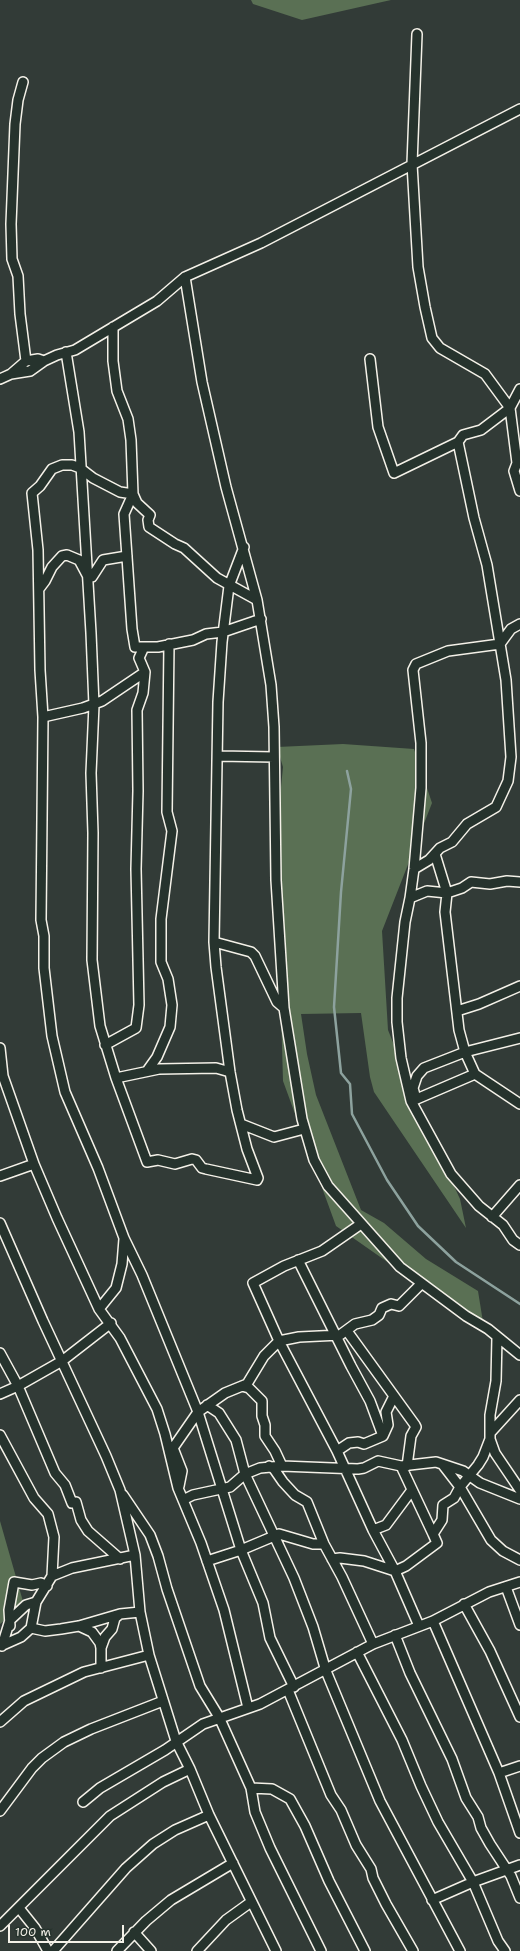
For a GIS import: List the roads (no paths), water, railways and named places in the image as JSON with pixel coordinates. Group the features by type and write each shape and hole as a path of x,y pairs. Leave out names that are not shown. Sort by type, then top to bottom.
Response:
{"street":[{"path":"418,34 412,164 418,267 432,338 440,348 485,374 510,408 519,462 514,471 520,492"},
{"path":"23,82 18,100 15,124 11,224 12,258 18,276 20,314 26,361"},
{"path":"0,379 11,374 30,371 44,361 75,350 157,301 185,278 261,243 520,109"},
{"path":"185,278 202,382 226,488 244,547 257,600 271,685 276,880 284,1008 304,1129 314,1160 328,1186 400,1267 421,1284 497,1337 520,1355"},
{"path":"113,327 113,361 117,391 128,419 131,440 133,494 137,504 150,515 148,520 150,527 175,544 184,548 217,578 229,586 257,600"},
{"path":"66,352 79,432 80,468 88,577 94,705 91,773 93,833 92,960 100,1026 138,1142 148,1162 158,1160 175,1164 192,1159 196,1160 202,1168 257,1180 258,1178 247,1149 230,1072 214,942 218,702 223,632 229,586 244,547"},
{"path":"11,374 26,361 38,359 44,361"},
{"path":"370,359 378,427 394,473 458,442 463,435 481,430 510,408 520,389"},
{"path":"414,869 429,860 440,848 452,842 466,824 496,807 508,781 510,741 506,680 487,565 474,518 458,442"},
{"path":"133,494 120,492 100,482 80,468 62,465 52,469 40,486 32,493 38,550 40,670 43,717 41,920 44,936 44,968 52,1036 65,1092 98,1168 124,1238 142,1275 198,1412 241,1550 263,1603 270,1638 291,1688 331,1795 341,1810 356,1845 370,1869 386,1904 413,1951"},
{"path":"133,494 124,514 134,645 137,648 164,646 193,640 206,634 223,632 261,619"},
{"path":"39,590 52,567 62,556 67,555 78,560 88,577"},
{"path":"88,577 92,577 103,560 127,556"},
{"path":"520,624 511,629 500,644 448,651 416,664 413,670 421,743 420,795 414,869 403,940 397,998 397,1022 401,1058 413,1100 451,1174 479,1206 503,1225 513,1240 520,1244"},
{"path":"147,1071 157,1057 170,1027 172,1005 168,980 161,962 161,919 172,831 167,812 169,644"},
{"path":"105,1045 134,1029 137,1023 140,988 136,882 138,791 137,710 143,693 145,672 139,658 144,647"},
{"path":"43,717 94,705 136,680 145,672"},
{"path":"218,756 274,757"},
{"path":"435,854 447,893 446,912 459,1030 465,1052 475,1074 520,1104"},
{"path":"410,898 427,891 447,893 462,888 471,882 490,884 507,881 520,882"},
{"path":"214,942 251,952 255,956 277,1002 284,1008"},
{"path":"457,1011 479,1004 520,986"},
{"path":"413,1100 413,1088 417,1076 424,1068 465,1052 520,1038"},
{"path":"0,1048 3,1076 34,1164 99,1309 120,1338 157,1409 165,1434 178,1488 207,1561 226,1616 248,1708"},
{"path":"116,1078 159,1069 216,1068 230,1072"},
{"path":"413,1100 475,1074"},
{"path":"241,1124 274,1137 304,1129"},
{"path":"0,1176 34,1164"},
{"path":"492,1217 520,1185"},
{"path":"0,1223 120,1490 135,1555 140,1612 149,1655 176,1741 190,1769 209,1815 276,1951"},
{"path":"361,1224 322,1251 284,1266 253,1283 280,1342 345,1467 373,1530 395,1570 419,1626"},
{"path":"99,1309 116,1288 122,1264 124,1238"},
{"path":"298,1260 370,1401 383,1436"},
{"path":"178,1488 182,1471 173,1448 198,1412 225,1393 247,1384 264,1356 280,1342 299,1337 336,1336 347,1331 355,1324 372,1320 379,1315 382,1308 391,1304 399,1306 421,1284"},
{"path":"0,1394 18,1386 62,1361 111,1324"},
{"path":"332,1559 340,1558 364,1561 395,1570 406,1566 437,1543 412,1490 404,1466 416,1427 347,1331"},
{"path":"497,1337 496,1381 490,1416 490,1436 495,1453 520,1490"},
{"path":"0,1353 18,1386 56,1473 65,1485 72,1503 76,1502 82,1520 88,1531 120,1559"},
{"path":"242,1386 249,1388 262,1401 262,1416 265,1425 265,1436 275,1450 282,1466"},
{"path":"337,1451 350,1443 358,1442 364,1444 383,1436 388,1426 386,1412 394,1396"},
{"path":"433,1534 442,1520 443,1505 454,1498 483,1457 490,1436 520,1400"},
{"path":"208,1405 219,1413 236,1440 245,1474 275,1535 313,1627 326,1671 380,1801 460,1951"},
{"path":"0,1435 34,1498 48,1514 54,1536 52,1576 36,1602 31,1628 21,1637 1,1647"},
{"path":"183,1500 193,1495 230,1488 245,1474 269,1466 329,1469 345,1467 364,1468 378,1461 404,1466 430,1461 463,1472 480,1483 520,1499"},
{"path":"441,1464 460,1488 491,1540 503,1551 520,1560"},
{"path":"269,1466 274,1469 295,1495 307,1502 324,1544 374,1644"},
{"path":"120,1490 150,1535 200,1686 218,1717 252,1788 255,1812 270,1848 321,1951"},
{"path":"373,1530 386,1525 412,1490"},
{"path":"207,1561 241,1550 279,1534 313,1544 324,1544"},
{"path":"52,1576 72,1568 135,1555"},
{"path":"10,1626 9,1610 14,1582 32,1585 41,1583 47,1586"},
{"path":"82,1802 100,1788 203,1724 218,1717 248,1708 326,1671 357,1652 374,1644 433,1620 489,1592 520,1582"},
{"path":"506,1587 520,1625"},
{"path":"1,1647 10,1626 10,1620 26,1605 36,1602"},
{"path":"464,1604 490,1651 520,1717"},
{"path":"31,1628 45,1631 79,1626 120,1614 140,1612"},
{"path":"101,1648 105,1637 112,1629 115,1618 120,1614"},
{"path":"433,1620 499,1773 520,1833"},
{"path":"79,1626 92,1632 100,1642 101,1668"},
{"path":"395,1636 410,1673 449,1754 466,1798 478,1817 481,1828 490,1844 514,1882 520,1898"},
{"path":"357,1652 402,1740 438,1822 473,1882 498,1941 505,1951"},
{"path":"0,1722 24,1701 84,1672 149,1655"},
{"path":"0,1811 32,1768 42,1758 64,1742 91,1728 163,1701"},
{"path":"499,1773 520,1766"},
{"path":"0,1926 39,1889 76,1849 110,1816 163,1782 190,1769"},
{"path":"252,1788 272,1789 290,1800 293,1804 305,1826 335,1894 365,1951"},
{"path":"53,1951 126,1868 153,1844 174,1830 209,1815"},
{"path":"117,1951 134,1932 177,1895 233,1863"},
{"path":"432,1900 473,1882 520,1865"},
{"path":"197,1951 226,1920 251,1902"},
{"path":"19,1908 35,1928 48,1951"},
{"path":"134,1932 151,1951"}],"waterway":[{"path":"347,771 351,789 341,892 334,1007 341,1073 350,1084 352,1114 387,1180 418,1226 456,1262 520,1304"}]}
